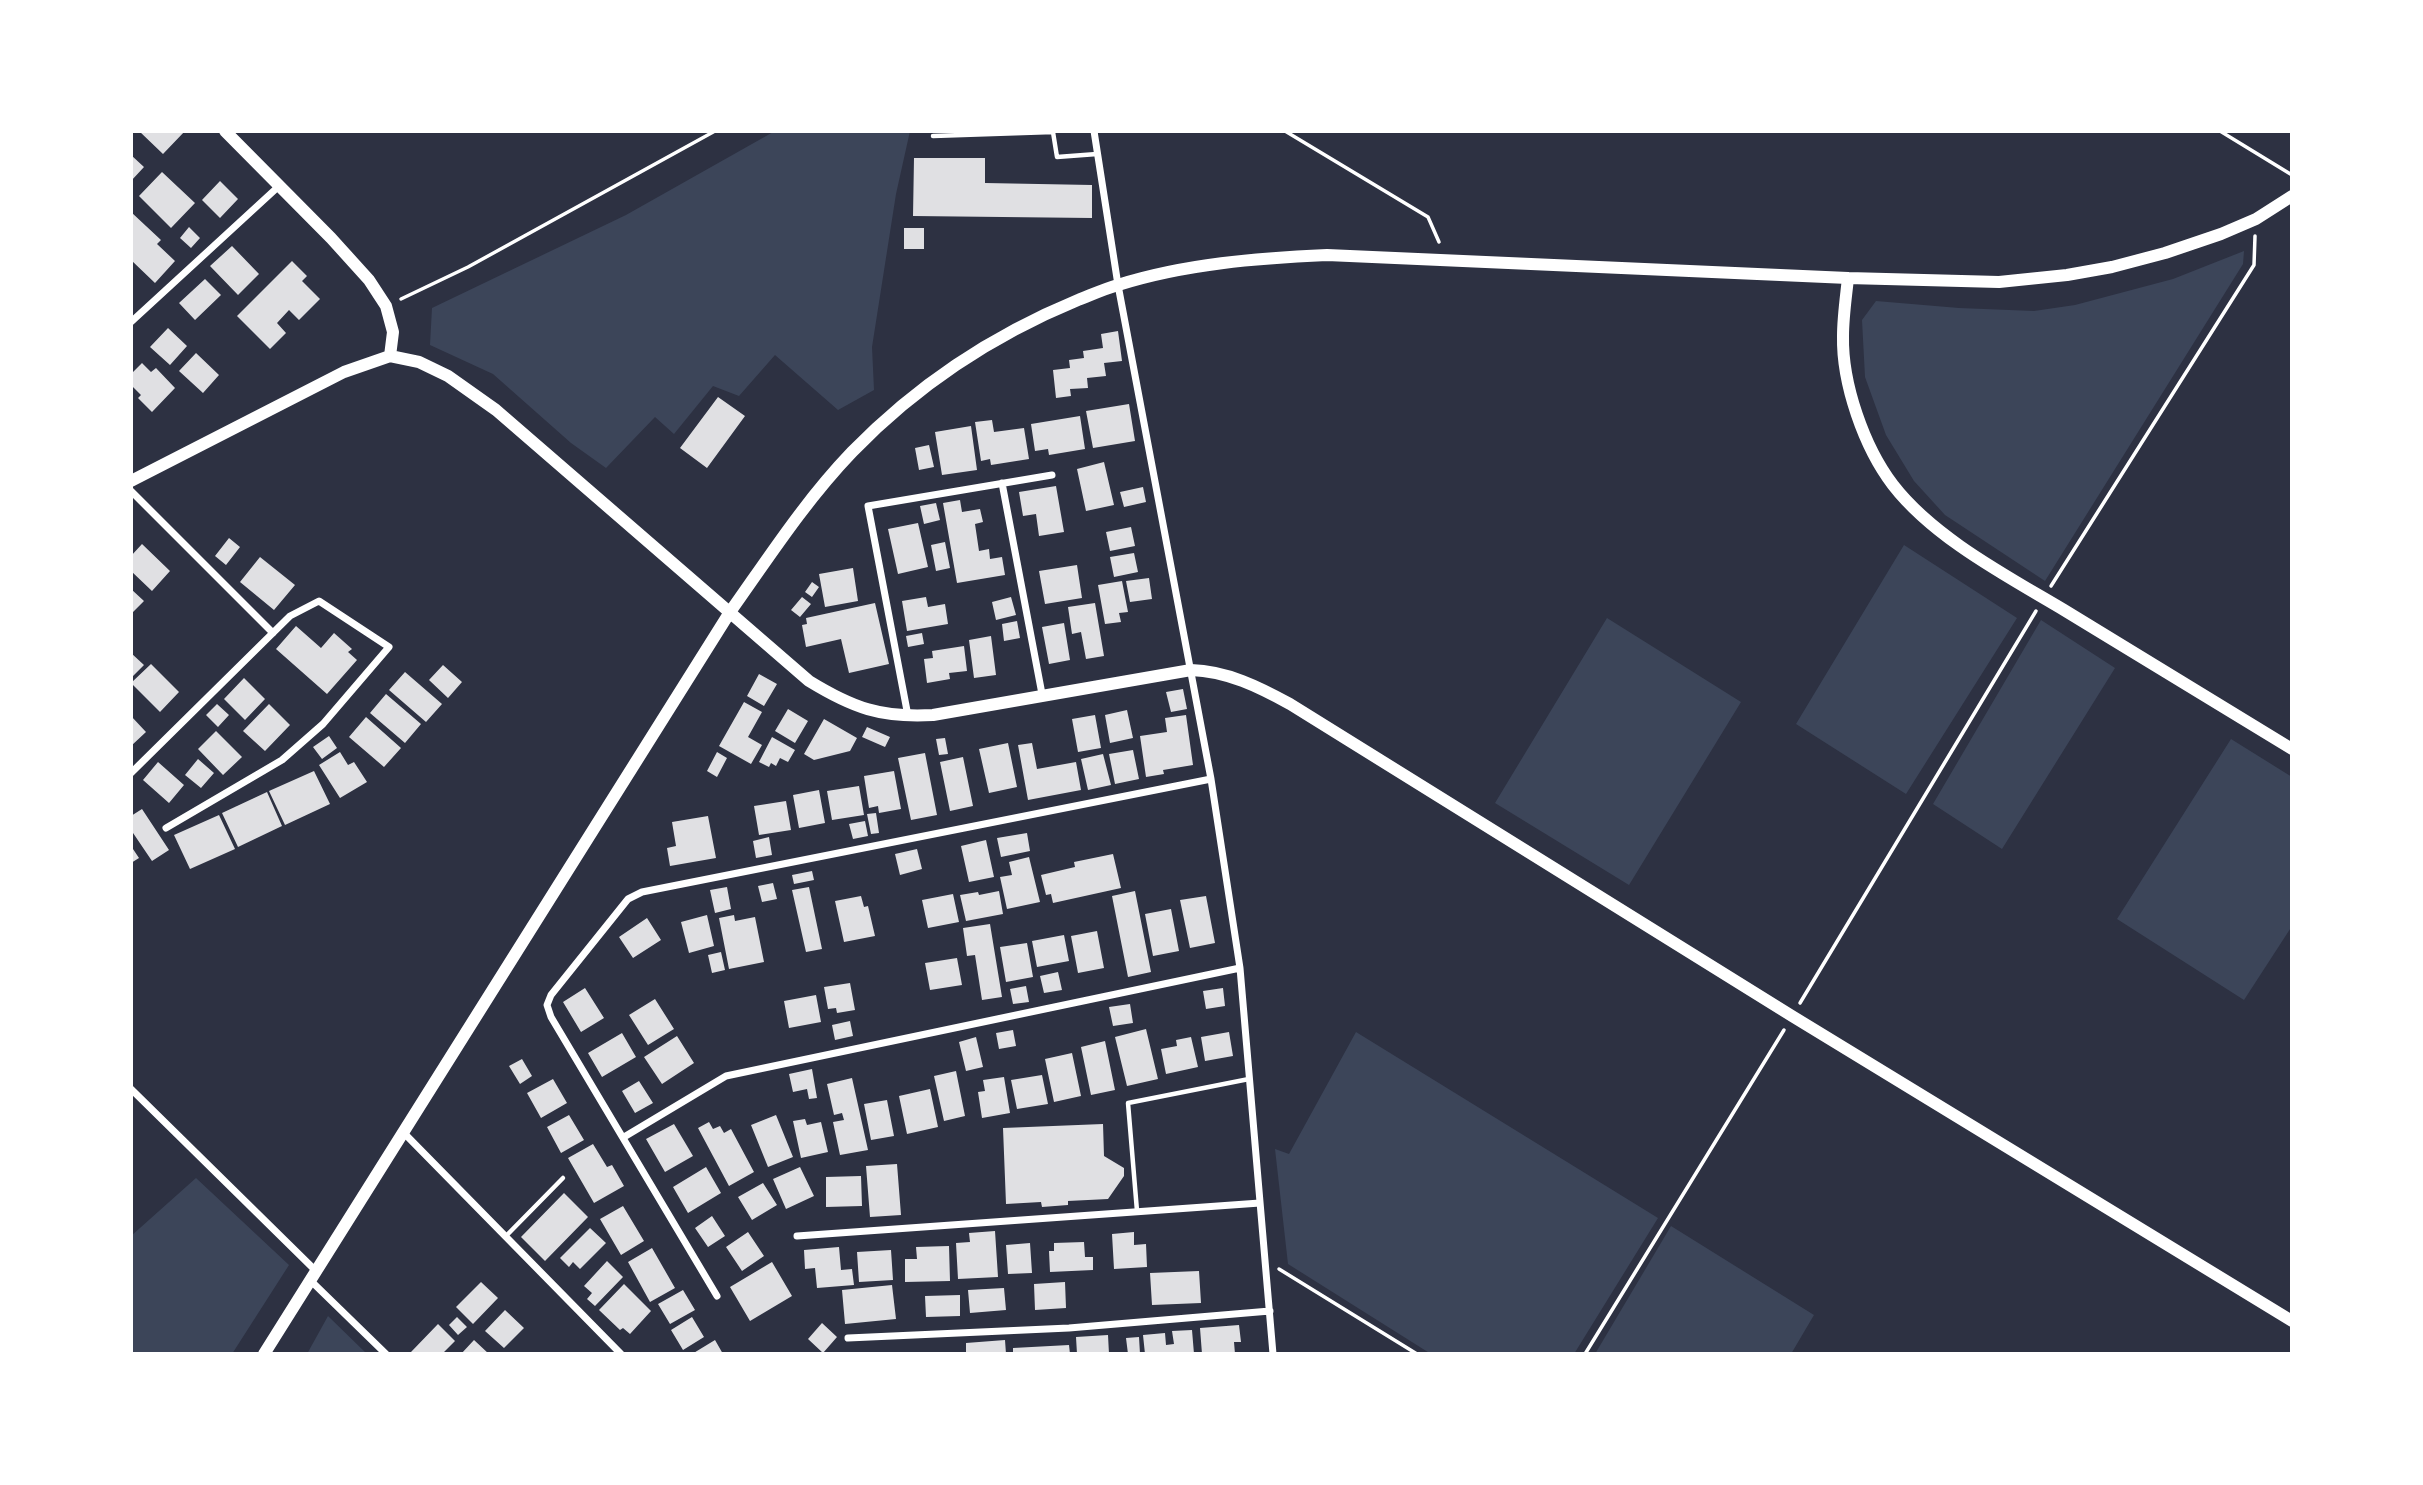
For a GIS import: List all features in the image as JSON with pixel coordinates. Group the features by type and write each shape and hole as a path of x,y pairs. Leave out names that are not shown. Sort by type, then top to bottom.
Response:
{"street":[{"path":"225,131 362,272 386,306 393,332 390,356"},
{"path":"1094,131 1118,285 1211,779 1240,968 1273,1354"},
{"path":"131,322 279,186"},
{"path":"264,1354 730,612 810,500 850,454 928,384 976,352 1039,317 1118,285 1254,258 1327,255 2000,282 2067,275 2165,253 2256,219 2292,196"},
{"path":"1848,278 1843,338 1847,375 1857,417 1892,484 1919,515 1952,540 2044,598 2292,749"},
{"path":"131,481 344,372 390,356 419,362 448,376 496,410 809,681 835,697 884,714 908,716 933,715 1191,670 1210,670 1262,688 2292,1321"},
{"path":"908,716 868,506 1052,475"},
{"path":"1002,483 1042,694"},
{"path":"131,491 273,633"},
{"path":"131,773 289,616 319,601 388,647 323,724 282,760 166,828"},
{"path":"717,1296 551,1017 547,1005 551,995 628,899 642,892 1211,779"},
{"path":"624,1137 726,1076 1240,968"},
{"path":"131,1089 313,1275 386,1354"},
{"path":"402,1132 621,1354"},
{"path":"797,1236 1259,1203"},
{"path":"848,1338 1069,1328 1270,1311"}],"lane":[{"path":"933,136 1053,132 1056,157 1097,154"},
{"path":"1137,1212 1128,1103 1249,1079"},
{"path":"506,1236 563,1178"}],"path":[{"path":"386,306 468,267 715,131"},
{"path":"1285,131 1428,217 1447,260"},
{"path":"2220,131 2292,175"},
{"path":"1585,1354 2044,598 2254,265 2256,219"},
{"path":"1265,1261 1417,1354"}],"shaded area":[{"path":"775,131 910,131 896,194 872,347 874,390 838,410 775,355 739,396 713,386 674,434 655,417 606,468 571,443 493,374 430,345 432,308 626,215"},
{"path":"2244,251 2243,264 2045,581 1945,515 1914,481 1886,435 1865,377 1862,320 1876,301 2034,311 2075,305 2173,279"},
{"path":"1904,545 2017,618 1906,794 1796,724"},
{"path":"1607,618 1741,702 1629,885 1495,803"},
{"path":"2041,620 2115,668 2002,849 1933,804"},
{"path":"2231,739 2292,777 2292,926 2244,1000 2117,919"},
{"path":"1356,1032 1658,1218 1574,1354 1431,1354 1288,1264 1275,1149 1289,1154"},
{"path":"196,1178 289,1265 232,1354 131,1354 131,1236"},
{"path":"1671,1226 1814,1315 1791,1354 1595,1354"},
{"path":"328,1316 367,1354 307,1354"}],"building":[{"path":"139,131 185,131 163,154"},
{"path":"131,155 144,167 131,181"},
{"path":"914,158 985,158 985,183 1092,185 1092,218 913,216"},
{"path":"162,172 195,203 171,228 139,196"},
{"path":"220,181 238,199 220,218 202,200"},
{"path":"131,212 161,240 157,244 175,261 155,283 131,260"},
{"path":"189,227 200,238 191,248 180,238"},
{"path":"904,228 924,228 924,249 904,249"},
{"path":"232,246 259,274 238,295 210,266"},
{"path":"292,261 307,276 302,281 320,299 299,320 289,310 277,323 286,333 270,349 237,316"},
{"path":"205,279 221,295 195,320 179,303"},
{"path":"168,328 187,346 170,365 150,347"},
{"path":"1118,331 1122,361 1104,363 1106,376 1087,378 1088,388 1070,389 1071,396 1056,398 1053,370 1070,368 1069,360 1084,358 1083,351 1103,348 1101,334"},
{"path":"196,353 219,375 203,393 179,371"},
{"path":"142,363 151,372 156,368 175,388 152,412 138,398 141,395 131,385 131,374"},
{"path":"718,397 745,416 707,468 680,448"},
{"path":"1129,404 1135,441 1093,448 1086,411"},
{"path":"1080,416 1085,449 1049,455 1048,449 1035,451 1031,424"},
{"path":"992,420 994,432 1024,428 1029,459 991,465 990,459 981,461 975,422"},
{"path":"971,426 977,470 942,475 935,432"},
{"path":"929,445 934,467 919,470 915,448"},
{"path":"1104,462 1114,505 1086,511 1077,469"},
{"path":"1056,486 1064,532 1039,536 1036,514 1023,516 1019,492"},
{"path":"1143,487 1146,502 1124,507 1120,492"},
{"path":"960,500 962,512 980,509 983,522 975,524 979,551 989,549 990,559 1002,557 1005,575 957,583 943,503"},
{"path":"936,503 940,520 924,524 920,506"},
{"path":"918,523 928,567 898,574 888,529"},
{"path":"1131,527 1135,546 1110,551 1106,532"},
{"path":"229,538 240,547 226,565 215,556"},
{"path":"945,542 950,568 936,571 931,545"},
{"path":"142,544 170,571 152,591 131,571 131,556"},
{"path":"1134,553 1138,572 1114,577 1110,557"},
{"path":"260,557 295,585 274,610 240,582"},
{"path":"1077,565 1082,598 1045,604 1039,571"},
{"path":"853,568 858,601 825,607 819,574"},
{"path":"1149,578 1152,599 1130,602 1126,581"},
{"path":"1122,581 1128,612 1119,613 1121,622 1105,624 1098,585"},
{"path":"812,582 819,587 812,597 805,592"},
{"path":"131,589 144,601 131,614"},
{"path":"802,597 811,604 800,617 791,610"},
{"path":"926,597 928,607 945,604 948,624 907,631 902,601"},
{"path":"1011,597 1016,615 996,620 992,602"},
{"path":"875,603 889,664 849,673 841,639 806,647 802,625 807,624 806,618"},
{"path":"1095,603 1104,656 1086,659 1081,632 1072,634 1068,607"},
{"path":"1017,621 1020,638 1004,641 1002,624"},
{"path":"1064,623 1070,660 1049,664 1042,627"},
{"path":"296,626 321,648 334,633 352,649 348,652 357,660 327,694 276,649"},
{"path":"922,633 924,644 908,647 906,636"},
{"path":"991,636 996,675 974,678 969,640"},
{"path":"964,646 967,671 949,673 950,679 927,683 924,659 933,658 932,651"},
{"path":"131,653 144,665 131,678"},
{"path":"151,664 179,692 160,712 131,683"},
{"path":"443,665 462,682 448,698 429,680"},
{"path":"405,672 442,704 426,722 389,690"},
{"path":"759,674 777,684 764,706 747,696"},
{"path":"244,678 265,699 245,720 224,699"},
{"path":"1183,689 1187,709 1171,712 1166,692"},
{"path":"386,694 421,724 405,743 370,713"},
{"path":"744,702 762,712 748,737 762,745 751,764 719,746"},
{"path":"217,704 229,715 218,727 206,715"},
{"path":"269,704 290,725 265,751 243,731"},
{"path":"788,709 808,721 795,743 775,731"},
{"path":"1127,710 1133,738 1110,743 1105,715"},
{"path":"1095,715 1101,748 1078,752 1072,719"},
{"path":"1186,715 1193,765 1163,770 1164,774 1146,777 1140,736 1167,732 1165,718"},
{"path":"131,716 146,732 131,746"},
{"path":"366,717 401,748 384,767 349,737"},
{"path":"824,719 857,738 850,751 814,760 804,754"},
{"path":"867,727 890,737 885,747 862,737"},
{"path":"216,731 242,757 223,775 198,749"},
{"path":"329,736 337,748 322,759 313,747"},
{"path":"772,737 795,750 788,762 780,758 776,766 771,763 769,767 759,762"},
{"path":"945,738 948,754 939,755 936,739"},
{"path":"1008,743 1017,787 989,793 979,749"},
{"path":"1032,743 1037,769 1076,762 1081,790 1028,800 1018,745"},
{"path":"1133,750 1139,779 1115,784 1109,754"},
{"path":"340,752 348,765 354,762 367,782 340,798 319,765"},
{"path":"717,752 727,758 717,777 707,771"},
{"path":"925,753 937,815 911,820 898,758"},
{"path":"1103,754 1111,785 1088,790 1081,759"},
{"path":"963,757 973,806 950,811 940,762"},
{"path":"198,759 214,773 201,788 185,775"},
{"path":"158,762 184,785 169,803 143,780"},
{"path":"314,771 330,804 285,825 269,791"},
{"path":"894,771 901,809 879,813 878,806 869,808 864,776"},
{"path":"859,786 864,815 832,820 827,791"},
{"path":"819,790 825,823 799,828 793,795"},
{"path":"267,792 282,826 238,847 222,813"},
{"path":"786,801 791,830 759,835 754,806"},
{"path":"142,809 169,850 152,861 131,830 131,816"},
{"path":"876,813 879,833 871,834 867,814"},
{"path":"219,815 235,849 190,869 174,835"},
{"path":"708,816 716,858 670,866 667,848 676,846 672,822"},
{"path":"865,821 868,836 853,839 849,824"},
{"path":"1027,833 1030,851 1001,857 997,838"},
{"path":"769,837 772,855 756,858 753,841"},
{"path":"986,840 994,877 969,882 961,846"},
{"path":"131,846 139,858 131,863"},
{"path":"917,849 922,869 900,875 895,854"},
{"path":"1113,854 1121,888 1053,903 1051,894 1046,895 1041,875 1075,867 1074,862"},
{"path":"1029,857 1040,902 1007,909 1000,877 1012,875 1009,862"},
{"path":"812,871 814,880 794,884 792,875"},
{"path":"773,883 777,899 762,902 758,886"},
{"path":"727,887 731,909 715,913 710,890"},
{"path":"809,887 822,949 806,952 792,890"},
{"path":"999,891 1003,914 966,921 960,895"},
{"path":"1135,891 1151,972 1128,977 1112,896"},
{"path":"953,894 959,922 928,928 922,900"},
{"path":"861,896 864,907 868,906 875,936 844,942 835,901"},
{"path":"1206,896 1215,943 1190,948 1180,900"},
{"path":"1171,909 1179,951 1153,956 1145,914"},
{"path":"707,915 714,946 689,953 681,922"},
{"path":"734,915 735,921 755,917 764,962 729,969 719,918"},
{"path":"647,918 661,940 633,958 619,937"},
{"path":"990,924 1002,997 982,1000 975,955 967,956 963,928"},
{"path":"1097,931 1104,968 1078,973 1071,936"},
{"path":"1064,935 1069,961 1037,967 1032,941"},
{"path":"1027,943 1033,977 1006,982 1000,947"},
{"path":"721,952 725,970 712,973 708,955"},
{"path":"957,958 962,985 930,990 925,963"},
{"path":"1058,972 1062,990 1044,993 1040,976"},
{"path":"850,983 855,1010 837,1013 836,1008 828,1009 824,987"},
{"path":"1026,986 1029,1002 1013,1004 1010,989"},
{"path":"585,988 604,1018 581,1032 563,1002"},
{"path":"1223,988 1225,1006 1206,1009 1203,991"},
{"path":"816,995 821,1022 789,1028 784,1001"},
{"path":"655,999 674,1029 648,1045 629,1015"},
{"path":"1130,1004 1133,1023 1113,1026 1109,1007"},
{"path":"850,1021 853,1036 835,1040 832,1025"},
{"path":"1146,1029 1158,1079 1127,1086 1115,1037"},
{"path":"1013,1030 1016,1046 999,1049 996,1033"},
{"path":"1229,1032 1233,1056 1205,1061 1201,1037"},
{"path":"622,1033 636,1057 602,1077 588,1053"},
{"path":"677,1036 694,1063 662,1084 644,1057"},
{"path":"976,1037 983,1067 966,1071 959,1042"},
{"path":"1191,1037 1198,1067 1166,1074 1161,1049 1177,1046 1176,1040"},
{"path":"1105,1041 1115,1090 1091,1095 1081,1047"},
{"path":"1072,1053 1081,1096 1054,1102 1045,1059"},
{"path":"522,1059 532,1076 520,1084 509,1066"},
{"path":"812,1069 817,1098 809,1099 807,1089 793,1092 789,1074"},
{"path":"956,1071 965,1116 944,1121 934,1076"},
{"path":"1042,1075 1048,1104 1017,1109 1011,1080"},
{"path":"1004,1077 1010,1113 982,1118 978,1092 985,1091 983,1080"},
{"path":"852,1078 868,1150 840,1155 833,1122 844,1120 842,1113 834,1115 827,1084"},
{"path":"553,1079 567,1103 541,1118 527,1093"},
{"path":"639,1081 653,1103 635,1113 622,1091"},
{"path":"930,1089 938,1127 907,1134 899,1096"},
{"path":"887,1100 894,1136 871,1140 864,1104"},
{"path":"569,1115 584,1140 561,1153 547,1127"},
{"path":"776,1115 793,1157 768,1167 751,1125"},
{"path":"805,1119 807,1125 821,1122 828,1152 801,1158 793,1121"},
{"path":"709,1122 713,1129 720,1126 724,1133 731,1129 754,1172 729,1186 698,1128"},
{"path":"674,1124 693,1156 665,1172 646,1139"},
{"path":"1103,1124 1104,1156 1124,1168 1124,1176 1108,1199 1068,1201 1068,1205 1042,1207 1041,1202 1006,1204 1003,1128"},
{"path":"593,1144 607,1167 612,1165 624,1186 594,1203 568,1158"},
{"path":"897,1164 901,1215 870,1217 866,1166"},
{"path":"706,1167 721,1193 688,1213 673,1187"},
{"path":"800,1167 814,1196 786,1209 773,1179"},
{"path":"861,1176 862,1206 826,1207 826,1177"},
{"path":"763,1183 777,1205 752,1220 738,1197"},
{"path":"564,1193 588,1217 545,1261 521,1237"},
{"path":"623,1206 644,1241 621,1255 600,1219"},
{"path":"712,1216 725,1236 708,1247 695,1228"},
{"path":"590,1228 606,1243 580,1269 573,1262 569,1267 560,1258"},
{"path":"995,1231 998,1277 958,1279 956,1243 970,1242 969,1233"},
{"path":"748,1232 764,1256 742,1271 726,1247"},
{"path":"1134,1232 1134,1245 1146,1244 1147,1267 1114,1269 1112,1234"},
{"path":"1084,1242 1085,1257 1093,1257 1093,1270 1050,1272 1049,1251 1054,1251 1054,1243"},
{"path":"1030,1243 1032,1273 1008,1274 1006,1245"},
{"path":"949,1246 950,1281 905,1282 905,1259 917,1259 916,1247"},
{"path":"839,1247 841,1270 852,1269 854,1285 817,1288 815,1268 805,1269 804,1250"},
{"path":"652,1248 675,1288 650,1302 628,1262"},
{"path":"891,1250 893,1280 859,1282 857,1252"},
{"path":"607,1261 623,1277 595,1306 587,1299 592,1293 584,1286"},
{"path":"772,1262 792,1296 750,1321 730,1287"},
{"path":"1199,1271 1201,1303 1152,1305 1150,1273"},
{"path":"481,1282 498,1298 473,1324 456,1307"},
{"path":"1065,1282 1066,1308 1035,1310 1034,1284"},
{"path":"624,1284 651,1311 630,1334 623,1328 620,1330 599,1310"},
{"path":"892,1285 896,1319 845,1324 842,1290"},
{"path":"1004,1288 1006,1310 970,1313 968,1290"},
{"path":"683,1290 695,1310 670,1324 658,1304"},
{"path":"960,1295 960,1316 926,1317 925,1296"},
{"path":"505,1310 524,1328 504,1348 485,1331"},
{"path":"457,1317 467,1327 458,1335 449,1325"},
{"path":"692,1317 704,1337 683,1350 671,1330"},
{"path":"822,1323 837,1337 823,1353 808,1339"},
{"path":"438,1324 455,1341 442,1354 412,1354 411,1352"},
{"path":"1239,1325 1241,1342 1234,1342 1235,1354 1202,1354 1200,1328"},
{"path":"1192,1330 1194,1354 1145,1354 1143,1335 1165,1333 1166,1345 1174,1344 1172,1331"},
{"path":"1108,1335 1109,1354 1077,1354 1076,1337"},
{"path":"1139,1337 1140,1354 1128,1354 1126,1338"},
{"path":"474,1340 489,1354 461,1354"},
{"path":"715,1340 723,1354 692,1354"},
{"path":"1005,1340 1006,1354 966,1354 966,1343"},
{"path":"1069,1345 1070,1354 1013,1354 1013,1348"}]}
